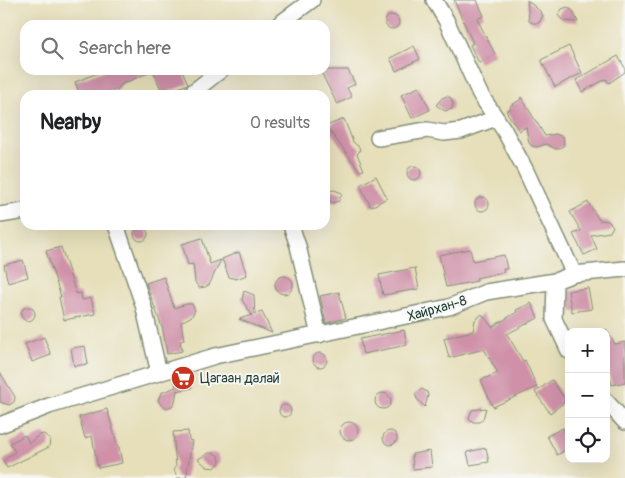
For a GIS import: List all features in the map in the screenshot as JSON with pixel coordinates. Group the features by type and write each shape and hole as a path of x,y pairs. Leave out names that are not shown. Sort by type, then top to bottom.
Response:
{"street":[{"path":"285,20 312,0"},
{"path":"434,0 446,20 480,94 525,169 574,274"},
{"path":"195,90 215,75"},
{"path":"378,138 427,130 444,133 461,131 496,118"},
{"path":"0,215 20,212"},
{"path":"118,230 143,304 159,373"},
{"path":"293,230 319,335"},
{"name":"Хайрхан-8","path":"0,425 49,406 215,356 449,307 486,292 555,281 574,274 625,269"},
{"path":"555,281 554,319 565,342"},
{"path":"610,405 625,422"}],"building":[{"path":"454,0 477,0 484,16 477,19 495,54 479,63 470,45 473,43"},
{"path":"527,0 541,12 543,16 539,23 529,21"},
{"path":"567,7 573,11 578,22 565,21 558,15 562,9"},
{"path":"389,15 395,15 399,22 395,29 389,29 385,25 385,19"},
{"path":"414,46 420,59 396,71 390,58"},
{"path":"569,46 582,73 555,87 541,60"},
{"path":"618,56 625,68 625,72 609,83 606,79 582,92 576,80"},
{"path":"330,70 348,70 355,84 347,88 352,97 337,104 322,75 330,75"},
{"path":"92,75 143,75 122,84 117,90 78,90 75,82"},
{"path":"155,75 184,75 188,84 173,90 161,90"},
{"path":"419,87 430,110 412,118 401,95"},
{"path":"447,96 451,98 453,104 452,109 445,111 436,105 442,98"},
{"path":"521,97 545,136 556,134 563,137 564,145 556,149 546,144 537,147 529,143 526,127 519,131 506,111 520,100"},
{"path":"344,119 353,142 359,147 360,151 357,154 364,170 360,171 330,131 330,124"},
{"path":"411,166 417,166 421,173 417,180 411,180 407,176 407,170"},
{"path":"376,176 387,198 371,207 360,185"},
{"path":"330,191 342,193 339,201 332,203 330,200"},
{"path":"479,197 485,197 489,204 485,211 479,211 475,207 475,201"},
{"path":"588,202 599,220 608,221 613,226 610,232 591,235 597,249 584,255 573,234 581,231 570,212"},
{"path":"135,230 148,231 148,237 144,241 138,241 134,237"},
{"path":"202,238 210,264 221,260 209,285 199,288 195,282 193,264 188,265 182,244"},
{"path":"61,247 76,294 81,293 82,300 91,298 95,314 64,320 59,297 61,297 46,251"},
{"path":"470,249 473,261 504,255 507,269 503,269 504,272 476,278 477,281 446,287 439,255"},
{"path":"239,252 247,275 236,279 229,277 222,259"},
{"path":"23,260 28,277 8,283 4,265"},
{"path":"415,268 419,289 383,295 379,275"},
{"path":"284,276 290,279 293,285 290,291 284,294 278,291 275,285 278,279"},
{"path":"164,277 174,308 192,304 195,310 192,316 181,322 184,340 180,341 182,351 167,354 163,330 146,283"},
{"path":"588,288 592,309 572,312 568,291"},
{"path":"244,291 254,295 255,314 262,312 272,333 239,319 252,315 242,300"},
{"path":"339,292 346,318 326,323 320,296"},
{"path":"531,303 538,318 507,334 523,361 525,360 537,387 493,407 481,380 498,373 484,349 449,358 444,338 473,331 475,320 482,314 492,327 517,312 516,310"},
{"path":"25,307 31,307 35,314 31,321 25,321 21,317 21,311"},
{"path":"404,330 407,345 363,354 360,339"},
{"path":"610,336 615,344 625,342 625,382 612,385 610,378"},
{"path":"44,337 51,355 32,362 25,344"},
{"path":"85,346 88,364 74,366 71,348"},
{"path":"317,353 323,353 327,360 323,367 317,367 313,363 313,357"},
{"path":"0,372 15,397 14,402 9,405 0,402"},
{"path":"188,374 192,388 177,390 175,402 172,406 166,408 161,405 158,400 161,393 176,387 174,378"},
{"path":"552,380 565,402 550,413 535,392"},
{"path":"422,389 428,395 425,407 415,394"},
{"path":"383,393 391,401 383,409 375,401"},
{"path":"287,405 290,406 290,416 283,417 280,416 279,409 280,406"},
{"path":"486,408 483,419 479,422 473,422 469,418 472,410"},
{"path":"107,409 122,463 98,468 92,436 85,438 79,417"},
{"path":"349,422 355,425 358,431 355,437 349,440 343,437 340,431 343,425"},
{"path":"563,428 565,432 565,450 557,455 547,436"},
{"path":"188,431 189,440 192,441 186,478 177,478 174,469 176,466 173,432"},
{"path":"390,431 395,433 397,438 395,443 390,445 385,443 383,438 385,433"},
{"path":"44,434 50,439 49,447 7,468 3,461 15,452 10,443 25,435 29,443 39,435"},
{"path":"486,448 489,462 470,465 467,452"},
{"path":"430,451 432,467 413,469 412,454"},
{"path":"209,453 219,456 220,462 215,468 207,467 198,459"}],"place":[{"name":"Цагаан далай","path":"183,378"}]}
